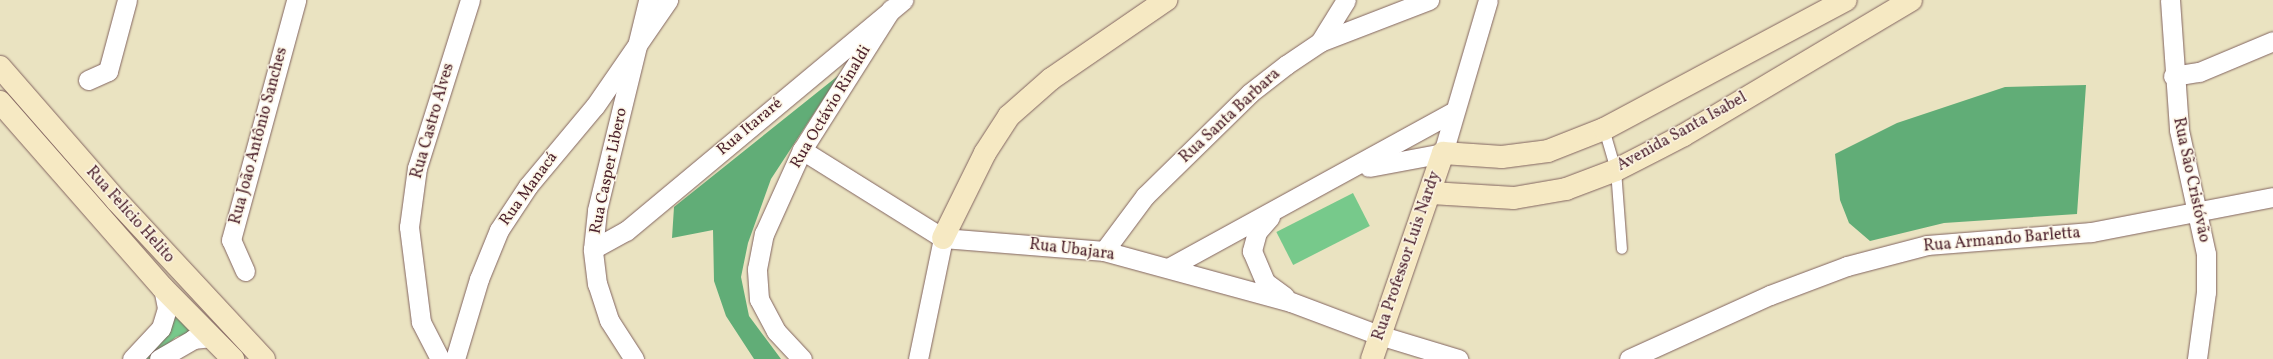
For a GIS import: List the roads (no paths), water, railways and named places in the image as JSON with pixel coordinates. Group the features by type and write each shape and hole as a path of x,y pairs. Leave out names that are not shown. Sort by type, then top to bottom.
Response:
{"main road":[{"path":"943,238 985,153 1010,116 1050,79 1166,0"},
{"path":"1443,153 1502,157 1541,152 1604,129 1846,0"},
{"name":"Avenida Santa Isabel","path":"1431,193 1514,198 1566,189 1616,170 1684,135 1911,0"},
{"name":"Rua Felício Helito","path":"0,67 117,201 264,359"},
{"name":"Rua Felício Helito","path":"0,102 163,288 233,359"},
{"name":"Rua Professor Luis Nardy","path":"1372,359 1379,335 1431,193 1443,153"}],"street":[{"path":"88,80 108,71 127,0"},
{"name":"Rua João Antônio Sanches","path":"245,271 231,240 296,0"},
{"name":"Rua Castro Alves","path":"440,359 421,322 409,227 417,168 470,0"},
{"name":"Rua Casper Libero","path":"634,359 609,320 597,284 593,249 597,210 648,0"},
{"name":"Rua Manacá","path":"455,359 478,279 499,230 528,186 595,106 640,38 668,0"},
{"path":"1320,42 1346,0"},
{"name":"Rua Santa Barbara","path":"1104,251 1145,196 1245,99 1320,42 1429,0"},
{"path":"1352,170 1443,153 1453,112 1488,0"},
{"name":"Rua São Cristóvão","path":"2170,0 2172,76 2179,130 2206,254 2206,292 2197,359"},
{"name":"Rua Octávio Rinaldi","path":"802,359 776,331 759,299 757,269 764,234 802,150 897,4"},
{"name":"Rua Itararé","path":"593,249 626,230 897,4"},
{"path":"2172,76 2199,72 2273,41"},
{"path":"1168,268 1352,170 1453,112"},
{"name":"Rua Ubajara","path":"802,150 943,238 1104,251 1291,302 1379,335"},
{"name":"Rua Armando Barletta","path":"1629,359 1770,295 1868,260 1926,245 2091,232 2197,210 2273,197"},
{"path":"1275,212 1257,232 1252,251 1265,282 1291,302"},
{"path":"918,359 943,238"},
{"path":"132,359 160,328 167,308 163,288"},
{"path":"1379,335 1458,359"},
{"path":"159,359 193,339 211,336"}],"lane":[{"path":"1604,129 1616,170 1622,249"}]}
